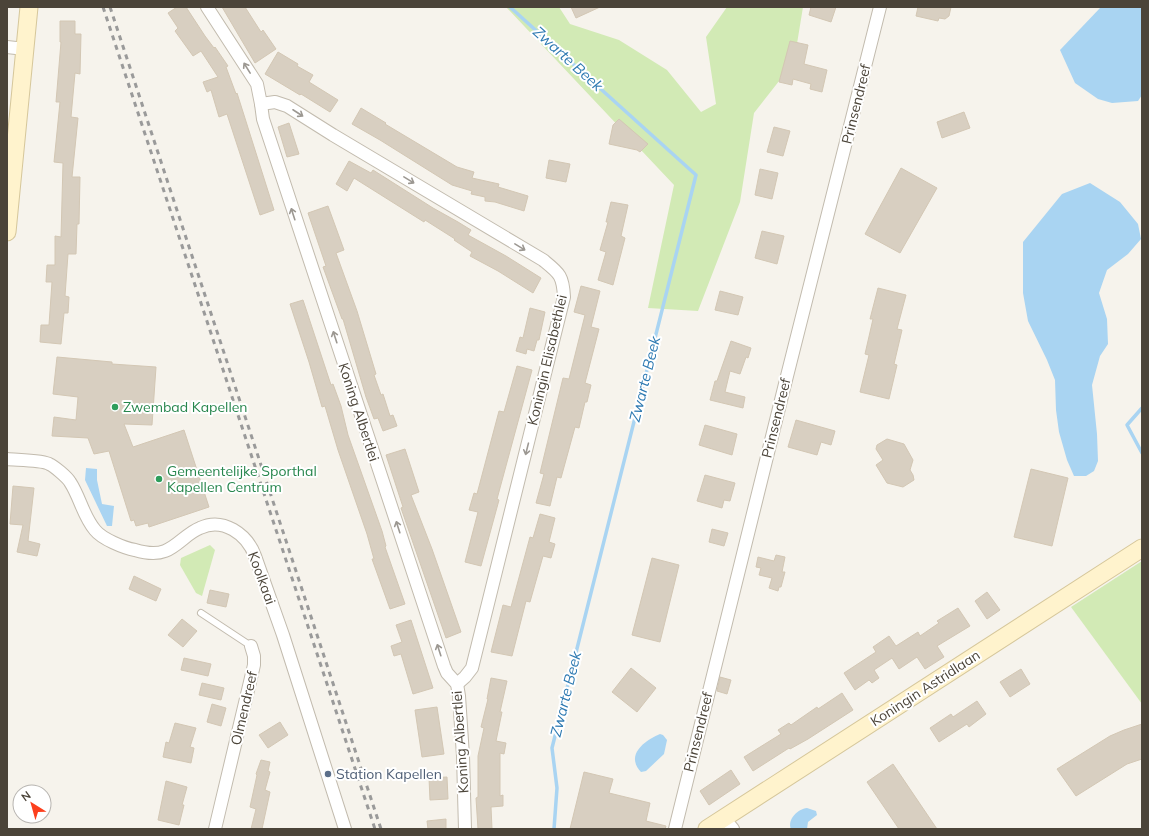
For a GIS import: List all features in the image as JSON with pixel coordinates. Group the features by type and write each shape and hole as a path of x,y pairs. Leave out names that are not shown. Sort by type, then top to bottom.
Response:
{"street":[{"path":"7,232 29,7"},
{"name":"Koning Albertlei","path":"207,7 257,84 262,104 263,119 287,195 442,659 447,673 457,684 463,756 465,829"},
{"name":"Prinsendreef","path":"675,829 880,7"},
{"path":"7,47 25,49"},
{"name":"Koningin Elisabethlei","path":"262,104 275,102 287,106 543,260 558,272 564,283 564,297 472,668 457,684"},
{"name":"Koolkaai","path":"7,459 48,463 69,481 88,520 96,532 126,548 144,552 160,553 171,548 199,528 210,524 232,528 248,541 252,547 283,635 345,829"},
{"name":"Koningin Astridlaan","path":"707,829 729,823 1142,548"},
{"name":"Olmendreef","path":"215,829 254,665 254,656 251,646"}],"lane":[{"name":"Olmendreef","path":"201,613 251,646"}],"green space":[{"path":"506,7 559,7 570,24 619,40 667,70 701,112 716,104 706,37 727,7 803,7 794,62 754,113 740,202 698,311 648,308 674,185"},
{"path":"210,545 215,550 202,596 196,593 180,565 181,558"},
{"path":"1142,561 1142,704 1071,607"}],"water":[{"path":"1101,7 1142,7 1142,95 1138,101 1112,103 1098,99 1075,83 1060,50"},
{"path":"1090,183 1120,202 1138,224 1141,239 1128,254 1107,270 1099,293 1107,319 1108,344 1100,356 1092,385 1098,461 1094,471 1086,476 1074,476 1067,460 1059,432 1056,410 1055,380 1028,321 1023,293 1023,242 1062,194"},
{"path":"86,468 97,469 97,480 102,504 114,506 112,526 107,526 85,480"},
{"path":"660,734 667,740 664,754 646,771 641,772 635,760 638,749 648,740"},
{"path":"807,808 816,811 817,815 808,822 807,829 791,829 790,825 794,815 800,810"}],"building":[{"path":"177,7 186,7 205,36 214,48 215,47 228,66 226,67 236,94 237,93 274,210 260,215 227,114 219,117 211,90 207,92 203,82 218,77 201,51 193,56 175,31 178,28 168,13"},
{"path":"222,7 245,7 261,32 263,30 276,49 255,63"},
{"path":"571,7 600,7 576,18"},
{"path":"811,7 836,7 831,22 809,15"},
{"path":"918,7 951,7 949,16 945,19 939,18 938,21 916,16"},
{"path":"60,21 75,21 75,34 81,34 80,74 75,73 71,117 78,118 72,177 80,177 79,224 77,224 76,254 68,254 65,296 69,297 68,313 64,313 61,344 40,342 41,325 49,325 52,282 46,282 47,265 55,265 55,236 61,237 63,163 54,162 60,102 56,102 61,42"},
{"path":"790,41 808,45 804,64 827,70 822,92 810,89 811,84 793,79 792,85 779,82"},
{"path":"278,52 298,64 297,66 313,75 309,82 338,100 330,112 265,74"},
{"path":"361,108 457,167 474,172 472,178 499,184 498,187 528,196 524,211 495,202 485,201 485,197 471,194 472,191 452,185 352,124"},
{"path":"964,112 970,128 942,138 937,122"},
{"path":"619,119 648,144 640,152 609,144 613,125"},
{"path":"289,123 299,154 287,157 278,127"},
{"path":"774,127 790,131 783,156 767,152"},
{"path":"549,160 570,164 566,182 546,178"},
{"path":"349,161 371,173 373,170 471,230 468,235 541,278 533,293 498,271 470,256 472,252 454,240 455,239 425,220 424,222 354,178 347,191 336,184"},
{"path":"901,168 937,188 900,253 865,234"},
{"path":"760,169 778,173 772,199 755,195"},
{"path":"611,202 628,205 621,236 625,238 613,285 598,280 606,252 600,250 608,222 606,222"},
{"path":"328,206 344,250 336,253 357,311 376,374 374,375 381,395 383,394 390,416 393,415 397,426 383,431 378,418 374,419 366,397 343,319 323,267 326,266 308,213"},
{"path":"762,231 784,236 777,264 755,258"},
{"path":"581,286 600,291 591,327 599,329 585,383 591,385 587,402 585,402 579,428 575,427 561,478 557,477 550,506 536,503 544,474 540,473 563,378 569,379 585,315 574,312"},
{"path":"878,288 906,295 897,329 902,330 894,364 897,365 889,399 860,392 869,355 865,354 873,319 870,319"},
{"path":"720,291 743,297 738,315 715,310"},
{"path":"303,300 331,385 333,384 341,406 348,435 382,531 385,547 405,604 390,609 372,559 374,559 367,534 338,450 325,406 322,407 290,304"},
{"path":"530,308 545,312 539,340 537,340 534,351 527,349 526,354 516,351 520,337 523,338"},
{"path":"731,341 751,348 740,374 730,371 725,392 745,397 743,408 710,400 715,381 717,381"},
{"path":"57,357 112,362 112,364 156,367 152,425 124,424 133,447 184,430 209,507 149,527 148,523 136,526 134,520 131,521 109,451 94,454 88,438 52,436 54,417 76,420 78,397 53,394"},
{"path":"517,366 532,370 497,499 499,500 481,566 465,562 478,512 469,510 474,493 477,494 499,411 504,412"},
{"path":"796,420 835,431 831,445 821,442 817,455 788,447"},
{"path":"705,425 737,434 732,455 699,445"},
{"path":"887,439 904,444 913,460 910,470 914,480 903,487 887,483 876,465 883,460 876,449 877,445"},
{"path":"405,449 419,492 411,495 432,549 461,632 446,638 401,508 403,507 386,455"},
{"path":"1031,469 1068,478 1052,546 1014,537"},
{"path":"705,475 735,483 730,501 724,500 722,508 697,501"},
{"path":"13,486 34,488 28,541 40,544 37,556 17,552 23,525 10,524"},
{"path":"540,514 555,518 549,542 555,544 551,558 543,556 530,602 526,601 512,656 491,652 503,605 511,607 530,537 533,538"},
{"path":"712,529 728,533 724,546 709,542"},
{"path":"776,555 785,557 782,572 785,572 781,587 779,587 778,591 769,588 772,578 759,575 761,568 756,567 758,557 774,561"},
{"path":"652,558 679,565 660,642 632,635"},
{"path":"134,576 161,589 156,601 129,589"},
{"path":"210,590 229,594 226,607 207,603"},
{"path":"987,592 1000,610 987,619 975,601"},
{"path":"958,608 970,626 937,646 944,657 925,669 917,657 899,669 892,658 874,670 879,678 872,683 869,680 855,690 844,673 876,652 873,647 889,636 896,646 918,632 920,636 939,623 937,621"},
{"path":"182,619 197,631 183,647 168,635"},
{"path":"411,620 433,688 413,694 401,654 394,656 391,646 402,642 396,625"},
{"path":"184,658 211,664 208,676 181,670"},
{"path":"631,668 656,688 637,712 612,692"},
{"path":"1021,669 1030,684 1010,697 1000,682"},
{"path":"720,677 731,680 727,694 717,691"},
{"path":"491,678 507,681 500,712 502,712 496,741 506,743 504,754 500,753 500,796 503,795 503,806 491,807 492,829 478,829 476,798 478,797 478,756 484,728 481,727 488,699"},
{"path":"202,683 224,688 221,700 199,695"},
{"path":"842,693 853,710 808,739 790,749 789,748 753,771 744,757 781,734 778,730 789,723 791,725 817,707 818,709"},
{"path":"977,701 986,714 969,727 967,724 939,742 930,728 951,714 953,717"},
{"path":"212,704 226,708 221,726 207,722"},
{"path":"437,707 444,754 422,757 415,710"},
{"path":"280,722 288,735 268,748 259,735"},
{"path":"175,723 196,728 190,747 194,748 191,763 163,757 166,742 169,743"},
{"path":"1142,724 1142,759 1127,764 1076,796 1057,769 1110,736"},
{"path":"261,760 270,762 268,771 270,772 265,790 270,792 262,829 251,829 256,809 250,807 256,774"},
{"path":"893,764 937,829 899,829 867,782"},
{"path":"731,770 740,784 709,805 700,791"},
{"path":"584,772 613,779 609,793 650,803 646,821 666,826 665,829 570,829"},
{"path":"447,777 448,799 430,800 429,778"},
{"path":"166,781 187,787 179,825 158,820"},
{"path":"446,819 446,829 428,829 427,821"}],"waterway":[{"name":"Zwarte Beek","path":"510,7 696,175 552,748 557,788 554,829"},
{"path":"1142,408 1127,425 1142,453"}],"railway":[{"path":"103,7 375,829"},
{"path":"110,7 381,829"}],"place":[{"name":"Zwembad Kapellen","path":"115,407"},
{"name":"Gemeentelijke Sporthal Kapellen Centrum","path":"159,479"},
{"name":"Station Kapellen","path":"328,774"}]}
